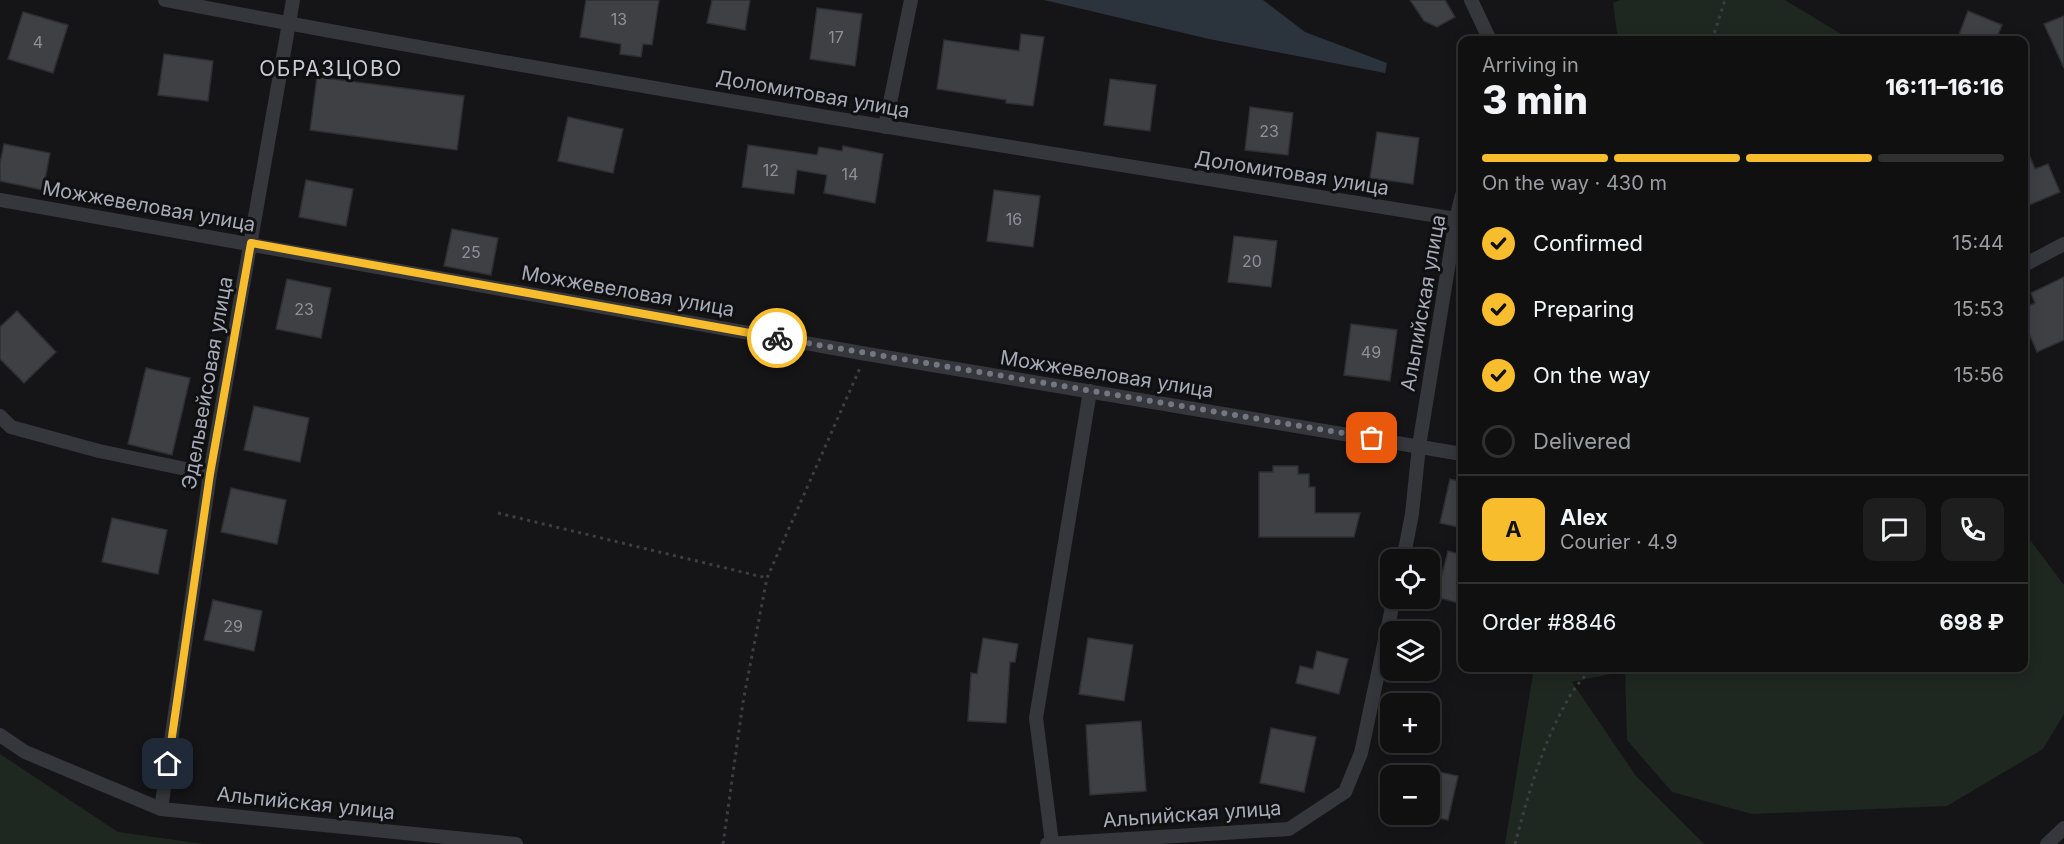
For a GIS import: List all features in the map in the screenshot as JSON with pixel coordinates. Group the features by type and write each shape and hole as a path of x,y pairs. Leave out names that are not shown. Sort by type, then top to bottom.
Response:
{"street":[{"name":"Доломитовая улица","path":"165,0 289,24 885,127 1456,219"},
{"name":"Эдельвейсовая улица","path":"161,808 210,474 293,0"},
{"path":"885,127 911,0"},
{"path":"1471,0 1486,36"},
{"name":"Можжевеловая улица","path":"0,200 867,354 1458,453"},
{"name":"Альпийская улица","path":"1405,549 1412,514 1419,446 1458,211"},
{"path":"2028,263 2064,244"},
{"path":"1052,843 1036,718 1089,391"},
{"path":"0,416 11,427 99,451 210,474"},
{"name":"Альпийская улица","path":"1047,844 1288,829 1345,792 1361,753 1392,609"},
{"name":"Альпийская улица","path":"0,735 25,752 161,808 516,844"},
{"path":"2047,844 2064,828"}],"path":[{"path":"1713,36 1725,0"},
{"path":"723,844 743,702 767,579 867,354"},
{"path":"498,513 767,579"},
{"path":"1515,844 1543,754 1568,700 1589,672"}],"shaded area":[{"path":"1044,0 1263,0 1305,32 1387,63 1385,73 1209,39"},
{"path":"1620,0 1785,0 1844,36 1617,36 1613,3"},
{"path":"2028,537 2064,585 2064,714 2043,749 1947,806 1752,814 1672,792 1627,740 1625,672 2028,672"},
{"path":"1533,672 1620,672 1572,682 1636,776 1704,844 1505,844"},
{"path":"0,754 118,832 204,844 0,844"}],"building":[{"path":"586,0 659,0 652,45 643,44 641,57 620,54 621,44 580,37"},
{"path":"712,0 750,0 745,30 707,23"},
{"path":"1410,0 1445,0 1455,17 1437,27 1424,21"},
{"path":"817,8 862,14 855,66 810,59"},
{"path":"1968,11 2002,25 1998,36 1959,36"},
{"path":"23,12 68,25 53,73 8,59"},
{"path":"2064,16 2064,68 2044,24"},
{"path":"1021,34 1044,37 1033,106 937,89 944,40 1019,51"},
{"path":"164,54 213,61 208,101 158,95"},
{"path":"317,77 464,96 457,150 310,130"},
{"path":"1110,79 1156,85 1150,131 1104,125"},
{"path":"1250,107 1293,113 1288,155 1245,150"},
{"path":"568,117 623,129 613,173 558,161"},
{"path":"1377,132 1419,138 1413,184 1370,178"},
{"path":"4,144 50,153 43,190 0,181 0,163"},
{"path":"748,145 817,155 819,147 842,151 843,146 883,154 875,203 824,193 827,175 797,170 794,194 742,187"},
{"path":"2028,152 2035,169 2048,164 2060,192 2029,205"},
{"path":"306,180 353,189 346,226 299,217"},
{"path":"994,190 1040,196 1033,247 987,241"},
{"path":"452,229 498,238 491,275 444,266"},
{"path":"1234,236 1277,241 1271,287 1228,282"},
{"path":"2064,277 2064,340 2037,352 2028,331 2028,306 2035,303 2031,293"},
{"path":"287,279 331,288 321,338 276,329"},
{"path":"17,311 56,352 24,383 0,359 0,327"},
{"path":"1351,324 1397,330 1390,381 1344,375"},
{"path":"146,368 190,378 172,455 128,444"},
{"path":"254,406 309,418 300,462 244,450"},
{"path":"1273,466 1298,466 1298,474 1309,474 1309,487 1315,487 1315,513 1360,513 1354,537 1259,537 1259,472 1273,472"},
{"path":"1450,479 1458,481 1458,527 1440,523"},
{"path":"231,488 286,500 277,544 221,532"},
{"path":"112,518 167,530 158,574 102,562"},
{"path":"1448,551 1458,554 1458,603 1440,598 1440,582"},
{"path":"213,600 262,611 254,651 204,640"},
{"path":"983,638 1018,644 1015,662 1010,662 1006,723 968,721 971,673 977,674"},
{"path":"1088,638 1133,645 1124,701 1079,694"},
{"path":"1317,651 1348,659 1339,694 1296,683 1300,666 1313,669"},
{"path":"1141,721 1146,791 1090,795 1086,725"},
{"path":"1271,728 1316,737 1304,792 1260,783"},
{"path":"1440,772 1458,776 1448,820 1440,818"}],"way so far":[{"path":"777,338 1372,438"}],"district":[{"name":"ОБРАЗЦОВО","path":"331,68"}],"route":[{"path":"168,764 210,474 251,243 777,338"}]}
